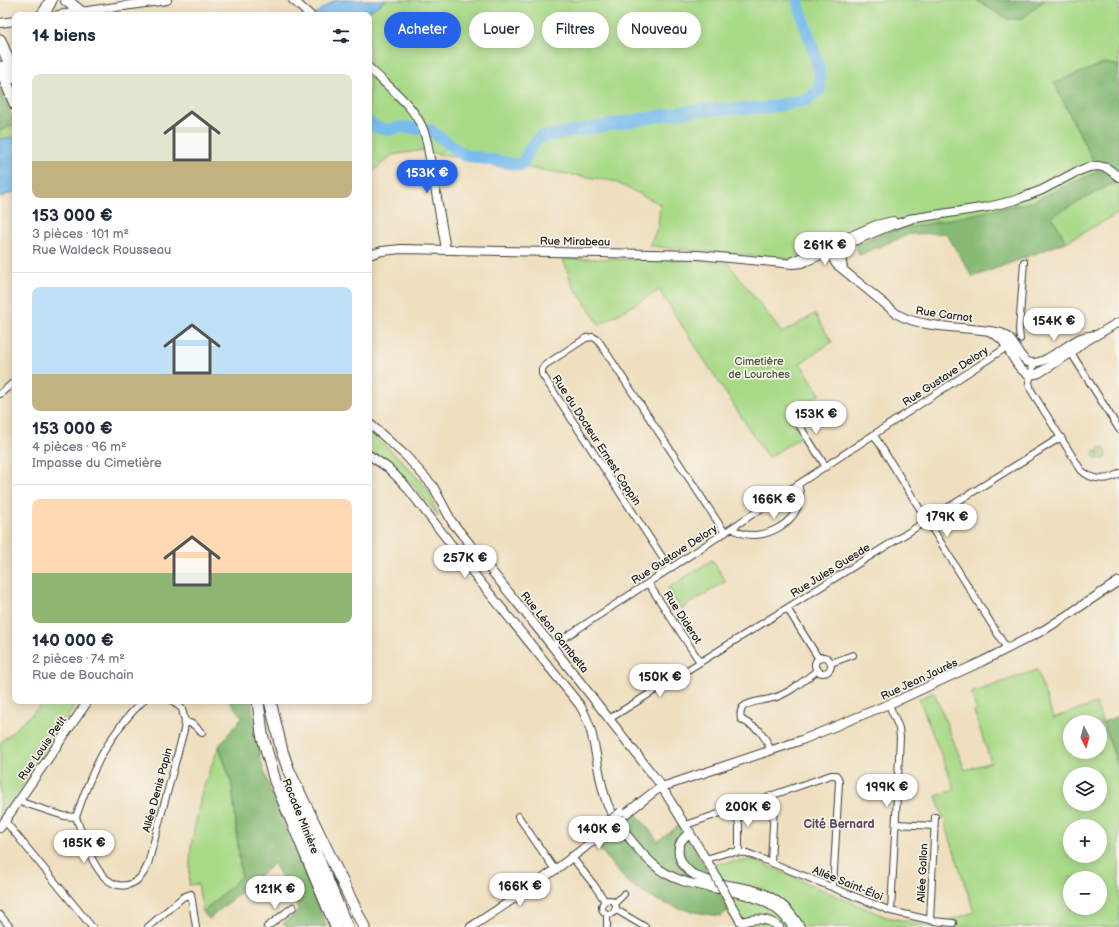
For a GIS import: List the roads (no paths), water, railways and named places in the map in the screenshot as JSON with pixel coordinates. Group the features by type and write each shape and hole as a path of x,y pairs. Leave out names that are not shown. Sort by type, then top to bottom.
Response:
{"highway":[{"path":"44,12 51,0"},
{"path":"66,0 81,12"},
{"path":"1,42 12,70"},
{"path":"0,67 12,97"},
{"name":"Rocade Minière","path":"258,704 262,734 275,781 336,927"},
{"name":"Rocade Minière","path":"269,704 274,739 284,775 347,927"},
{"path":"270,704 282,751 291,775 364,927"}],"street":[{"path":"81,12 167,0"},
{"path":"293,0 307,12"},
{"path":"0,23 12,21"},
{"path":"372,71 408,105 422,123 426,137 446,249"},
{"name":"Rue Mirabeau","path":"372,254 392,250 446,249 698,255 781,263 793,261 914,218 988,207 1016,200 1042,190 1080,170 1089,167 1098,166 1107,168 1119,177"},
{"path":"836,245 841,256 843,269"},
{"name":"Rue Carnot","path":"827,249 834,261 890,310 905,318 921,323 1005,334 1026,361 1034,363"},
{"path":"1013,343 1019,330 1024,262"},
{"path":"1118,476 1100,479 1087,475 1079,467 1031,390 1029,382 1034,363 1040,362 1082,344 1096,334 1119,322"},
{"name":"Rue du Docteur Ernest Coppin","path":"670,569 542,374 542,369 545,365 580,342 591,337 596,337 725,533"},
{"name":"Rue Carnot","path":"1013,343 1022,371 1030,375"},
{"name":"Rue Gustave Delory","path":"552,646 1013,343"},
{"path":"1030,375 1039,373 1069,349"},
{"path":"1069,349 1119,429"},
{"path":"0,394 12,384"},
{"path":"792,414 826,466"},
{"name":"Rue Léon Gambetta","path":"372,426 410,459 435,490 452,522 661,785 713,871 742,925"},
{"path":"874,435 926,521 1007,649"},
{"name":"Rue Jules Guesde","path":"610,719 1061,437"},
{"path":"372,456 388,468 405,485 478,579 579,704 586,716 589,726 607,803 618,822 644,854 656,867 673,877 691,883 747,894 767,902 778,910 793,927"},
{"path":"732,528 739,533 757,535 768,533 780,527 789,520 797,509 799,494 798,485"},
{"name":"Rue Jean Jaurès","path":"471,927 555,870 571,856 592,842 622,814 655,791 661,785 685,776 715,769 771,751 889,705 975,666 1061,620 1119,581"},
{"name":"Rue Diderot","path":"648,583 700,662"},
{"path":"787,608 819,659"},
{"path":"830,663 853,655"},
{"path":"819,659 828,659 830,663 830,668 828,671 823,673 818,670 816,664 819,659"},
{"path":"771,751 762,733 741,719 741,709 748,704 782,695 818,670"},
{"name":"Rue Louis Petit","path":"0,828 86,704"},
{"path":"18,801 64,816 76,817 90,778 103,753 125,722 140,704"},
{"path":"176,704 182,709 185,721 194,725 202,733"},
{"path":"889,705 900,734 892,911"},
{"name":"Allée Denis Papin","path":"76,817 90,857 100,871 113,884 124,886 132,884 141,878 148,864 185,727 185,721"},
{"path":"800,927 786,908 774,899 750,888 702,879 688,871 681,863 678,848 688,829 735,808 832,775 836,776 838,778 833,887"},
{"path":"771,862 774,806 772,795"},
{"path":"735,808 739,825 738,851"},
{"path":"518,816 555,870"},
{"name":"Allée Gallon","path":"930,920 935,817"},
{"path":"5,821 92,927"},
{"path":"896,824 934,826"},
{"name":"Allée Saint-Éloi","path":"706,859 720,854 738,851 750,854 892,911 930,920 953,923"},
{"path":"571,856 605,901"},
{"path":"148,927 183,897 191,894 196,927"},
{"path":"607,914 613,913 615,906 624,894"},
{"path":"605,901 610,900 615,906 644,927"},
{"path":"605,901 602,908 607,914 607,927"},
{"path":"267,927 293,907"},
{"path":"0,915 10,927"},
{"path":"742,925 760,919 772,922 779,927"}],"water":[{"path":"335,0 386,0 368,12 317,12"},
{"path":"12,137 12,193 0,197 0,139"}],"waterway":[{"path":"372,124 375,127 388,130 402,127 430,130 464,155 520,165 523,163 531,147 540,137 695,110 763,108 807,100 820,89 819,68 797,0"}],"district":[{"name":"Cité Bernard","path":"839,824"}],"park label":[{"name":"Cimetière de Lourches","path":"759,367"}]}
